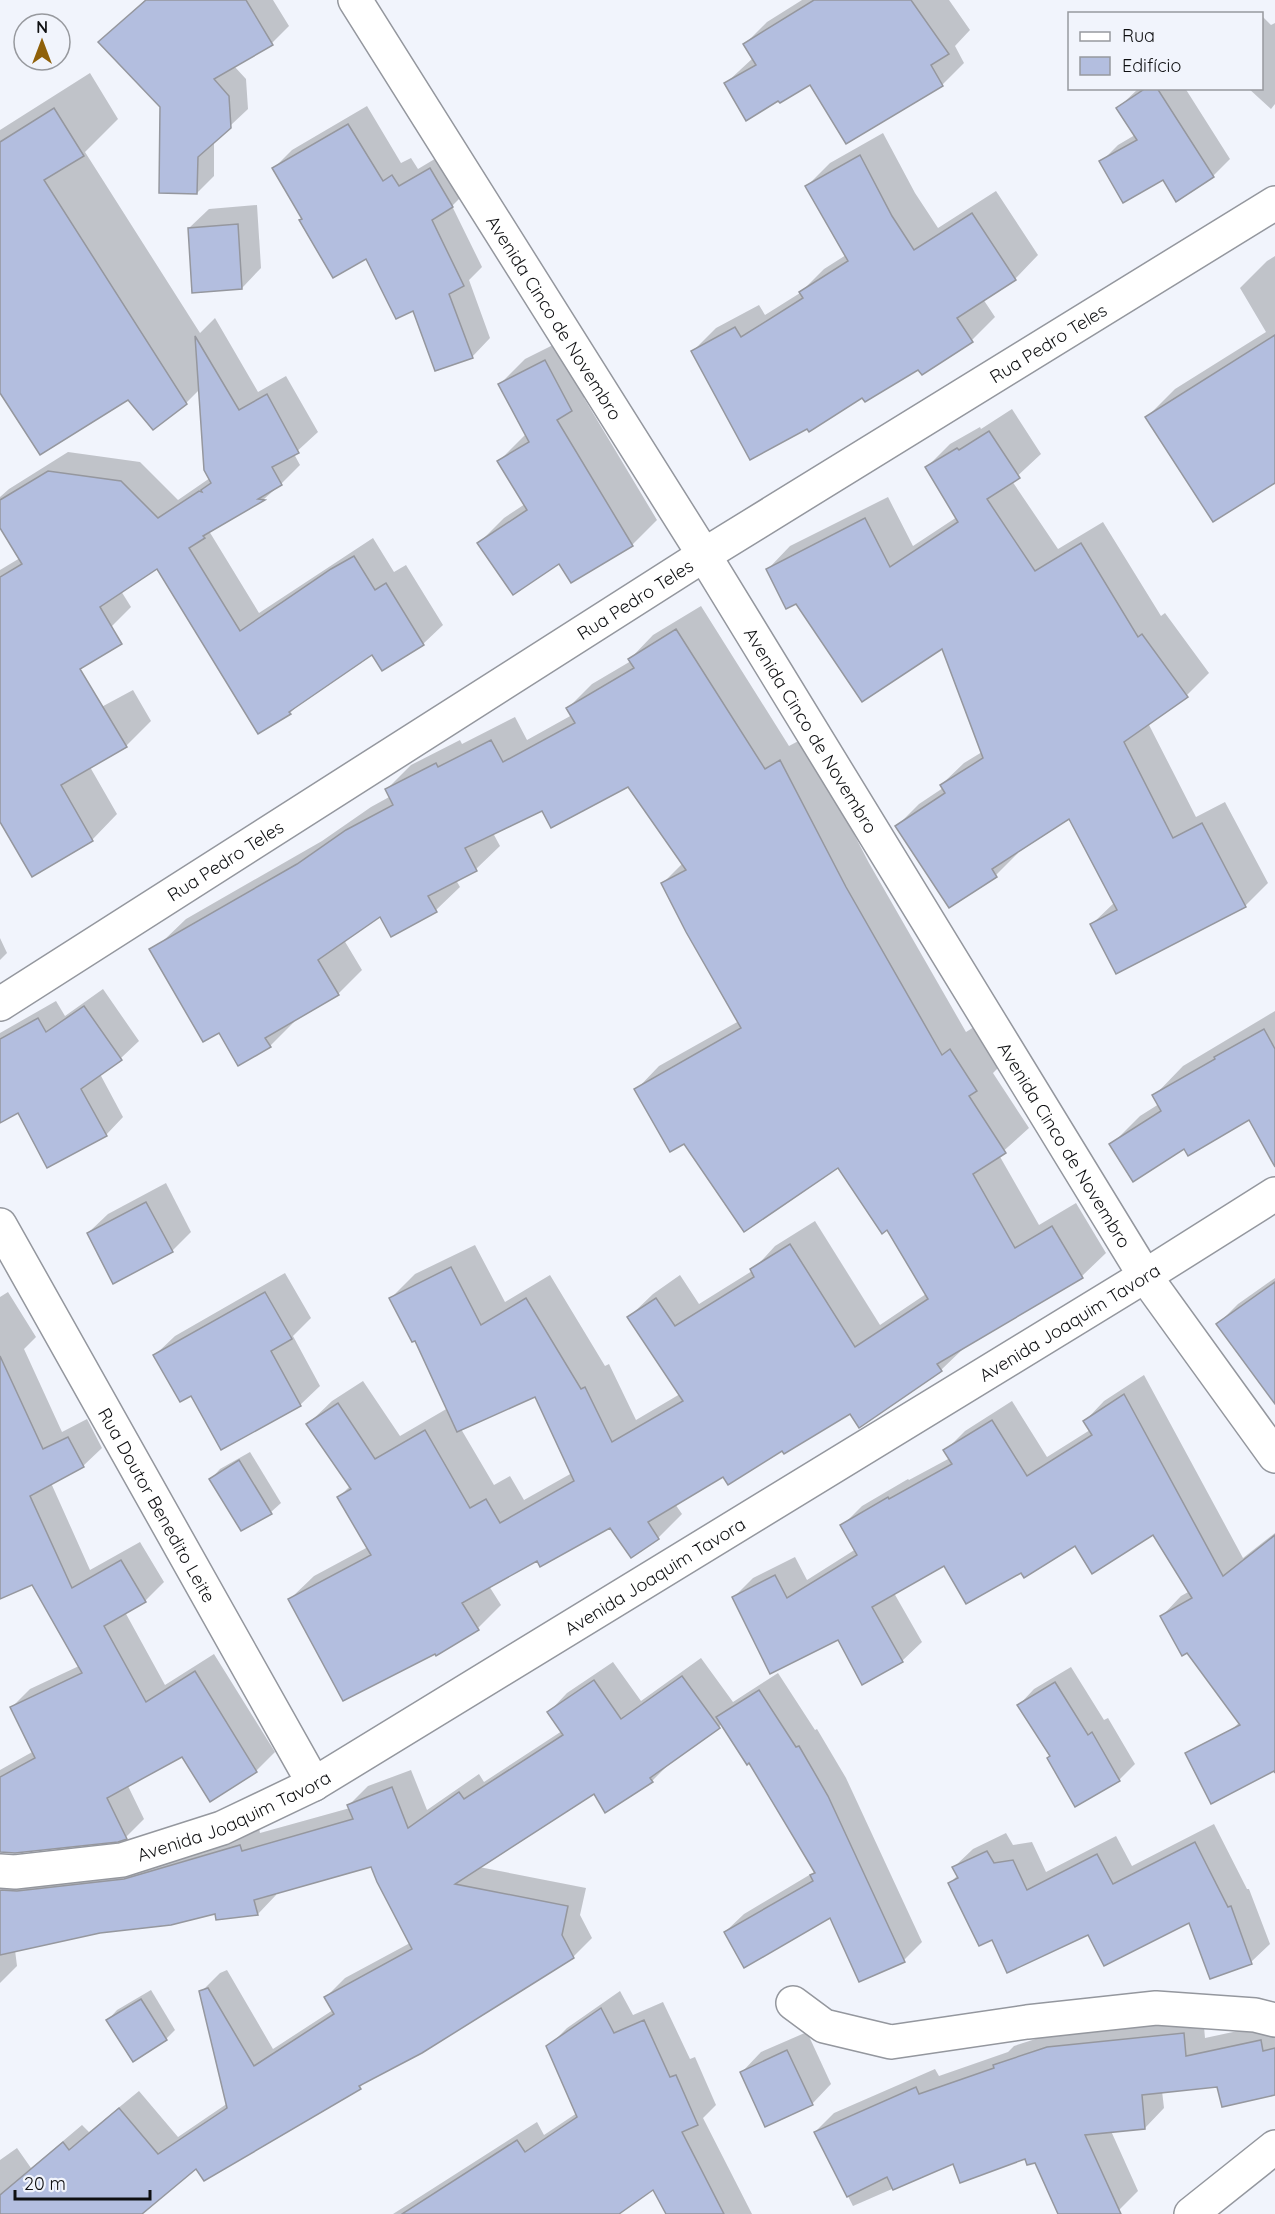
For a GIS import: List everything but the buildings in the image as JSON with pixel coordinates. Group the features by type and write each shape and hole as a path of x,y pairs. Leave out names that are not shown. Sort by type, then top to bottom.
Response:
{"street":[{"name":"Avenida Cinco de Novembro","path":"355,0 704,555 1145,1276 1275,1456"},
{"name":"Rua Pedro Teles","path":"0,1004 704,555 1275,203"},
{"name":"Avenida Joaquim Tavora","path":"0,1871 15,1872 122,1860 222,1828 314,1784 1145,1276 1275,1194"},
{"name":"Rua Doutor Benedito Leite","path":"0,1225 314,1784"},
{"path":"793,2003 824,2026 891,2042 1027,2022 1156,2008 1255,2015 1275,2020"},
{"path":"1191,2214 1275,2147"}]}
